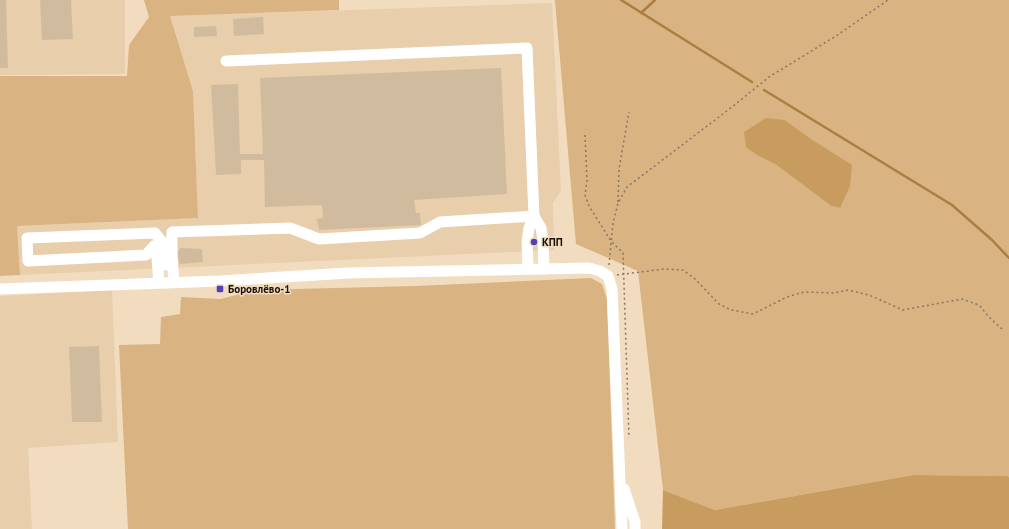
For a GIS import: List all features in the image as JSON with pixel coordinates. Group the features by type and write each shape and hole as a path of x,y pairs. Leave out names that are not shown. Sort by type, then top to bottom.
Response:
{"street":[{"path":"226,61 527,48 534,216 529,228 527,241 528,269"},
{"path":"534,216 541,228 544,268"},
{"path":"167,282 172,232 290,228 319,239 420,233 440,222 534,216"},
{"path":"155,233 163,243 167,282"},
{"path":"155,233 156,247 167,282"},
{"path":"155,233 27,238 28,261 146,255 154,246 156,247"},
{"path":"0,289 220,281 348,273 544,268 589,268 600,271 608,276 612,289 622,529"},
{"path":"620,477 635,522 635,529"}],"path":[{"path":"618,203 627,187 769,77 836,36 888,0"},
{"path":"629,112 619,169 618,203 613,223 608,276 664,269 682,270 695,279 719,304 731,310 753,314 787,297 804,292 834,293 848,290 869,295 903,310 962,299 979,305 1003,330"}],"shaded area":[{"path":"0,0 125,0 125,74 0,75"},
{"path":"144,0 339,0 339,10 170,16 193,91 198,218 17,226 20,275 0,276 0,76 127,76 129,45 149,17"},
{"path":"554,0 1009,0 1009,477 913,475 715,510 663,490 638,271 576,244","holes":["785,120 814,141 840,208 831,206 775,164"]},
{"path":"552,3 561,191 553,203 554,250 20,275 17,226 198,218 193,91 170,16"},
{"path":"766,118 785,120 814,141 852,165 850,186 840,208 831,206 775,164 757,155 746,147 744,132"},
{"path":"591,278 602,284 607,299 615,529 128,529 119,345 160,344 161,317 180,314 181,297 221,299 254,290 416,286"},
{"path":"112,290 118,442 28,448 32,529 0,529 0,296"},
{"path":"913,475 1009,477 1009,529 662,529 663,490 715,510"}],"building":[{"path":"0,0 6,0 8,68 0,68"},
{"path":"40,0 71,0 73,39 42,40"},
{"path":"263,17 264,34 234,36 233,19"},
{"path":"216,26 217,36 194,37 194,27"},
{"path":"501,68 507,194 414,200 416,213 420,213 421,225 319,230 317,219 323,218 322,205 265,207 264,160 241,160 241,174 216,175 211,85 238,84 240,154 263,154 260,78"},
{"name":"КПП","path":"536,238 536,245 531,245 531,239"},
{"path":"180,248 202,249 203,262 180,264 178,252"},
{"path":"99,346 102,422 72,422 69,347"}],"waterway":[{"path":"621,0 752,82"},
{"path":"641,13 655,0"},
{"path":"764,90 952,205 992,240 1009,258"}],"place":[{"name":"КПП","path":"534,242"},
{"name":"Боровлёво-1","path":"220,289"}]}
